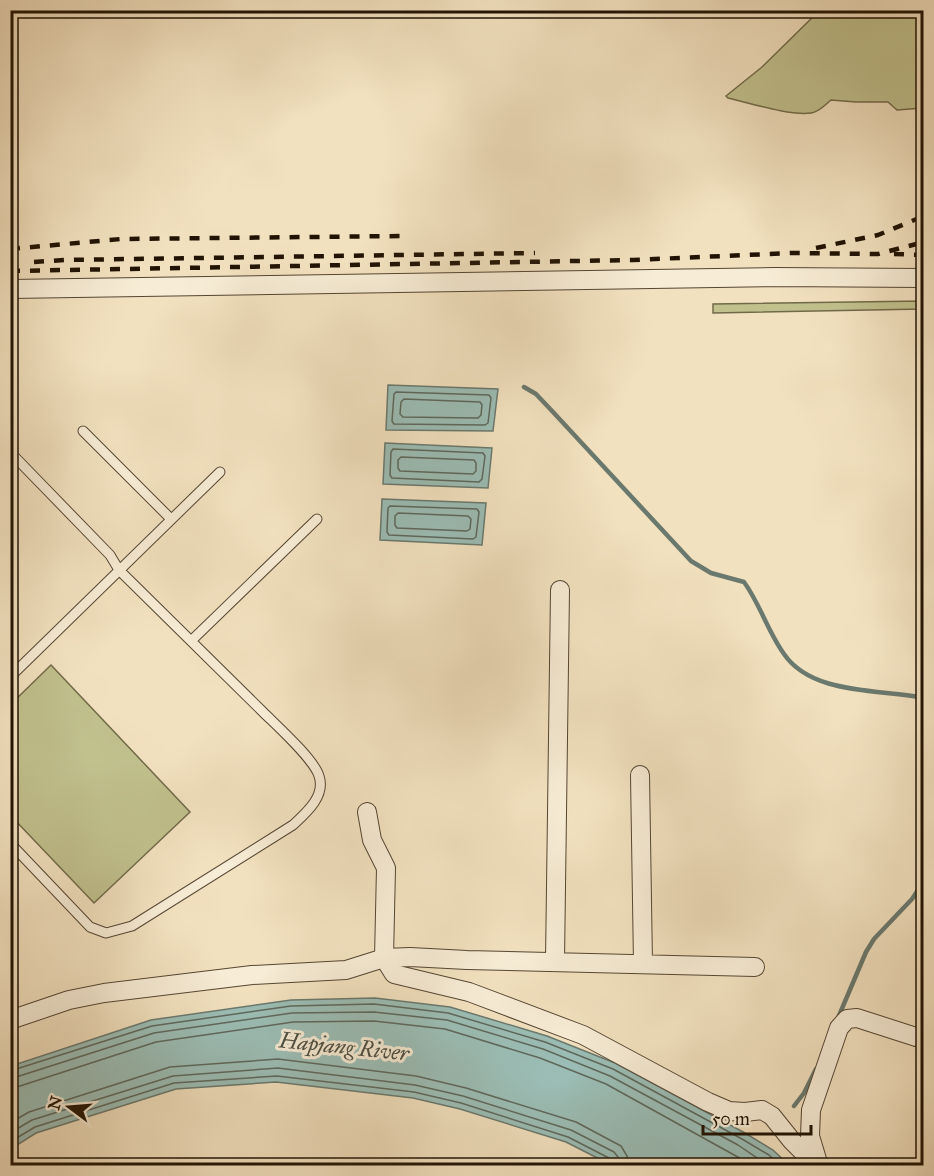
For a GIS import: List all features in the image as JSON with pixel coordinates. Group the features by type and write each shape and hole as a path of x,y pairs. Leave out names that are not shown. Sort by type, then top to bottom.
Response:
{"street":[{"path":"10,288 774,277 924,278"},
{"path":"555,961 560,590"},
{"path":"640,775 643,964"},
{"path":"368,812 372,840 386,868 384,958 394,974 469,992 583,1035 729,1111 756,1112 762,1110 772,1116 792,1141 818,1166"},
{"path":"10,1020 69,1000 104,993 252,975 346,970 384,958 755,967"},
{"path":"818,1166 810,1136 811,1110 839,1028 847,1019 857,1018 916,1036"}],"lane":[{"path":"83,431 171,519"},
{"path":"10,452 110,555 120,570 315,767 320,777 320,790 307,812 293,825 132,926 106,933 90,927 10,843"},
{"path":"10,677 220,472"},
{"path":"191,641 317,519"}],"green space":[{"path":"819,11 915,11 923,21 923,108 897,110 888,102 831,100 822,108 811,113 792,113 726,96 762,67"},
{"path":"923,301 923,309 713,313 713,304"},
{"path":"51,665 190,812 94,903 11,816 11,704"}],"water":[{"path":"388,385 498,389 493,431 386,430"},
{"path":"385,443 492,448 488,488 383,484"},
{"path":"382,499 486,503 482,545 380,540"},
{"name":"Hapjang River","path":"375,998 450,1007 547,1036 615,1063 745,1133 773,1150 789,1165 611,1165 566,1142 460,1109 413,1098 276,1082 176,1089 36,1133 11,1149 11,1066 151,1020 291,1000"}],"waterway":[{"path":"524,387 536,394 691,561 711,573 744,582 778,645 796,667 811,677 829,684 924,698"},
{"path":"838,1018 866,952 874,939 912,899 924,881"},
{"path":"794,1106 804,1093 816,1069"}],"railway":[{"path":"816,248 878,235 924,216"},
{"path":"10,249 121,239 404,236"},
{"path":"10,271 633,260 792,253 878,254 924,242"},
{"path":"34,262 535,253"},
{"path":"894,254 924,255"},
{"path":"10,596 14,599"}]}
